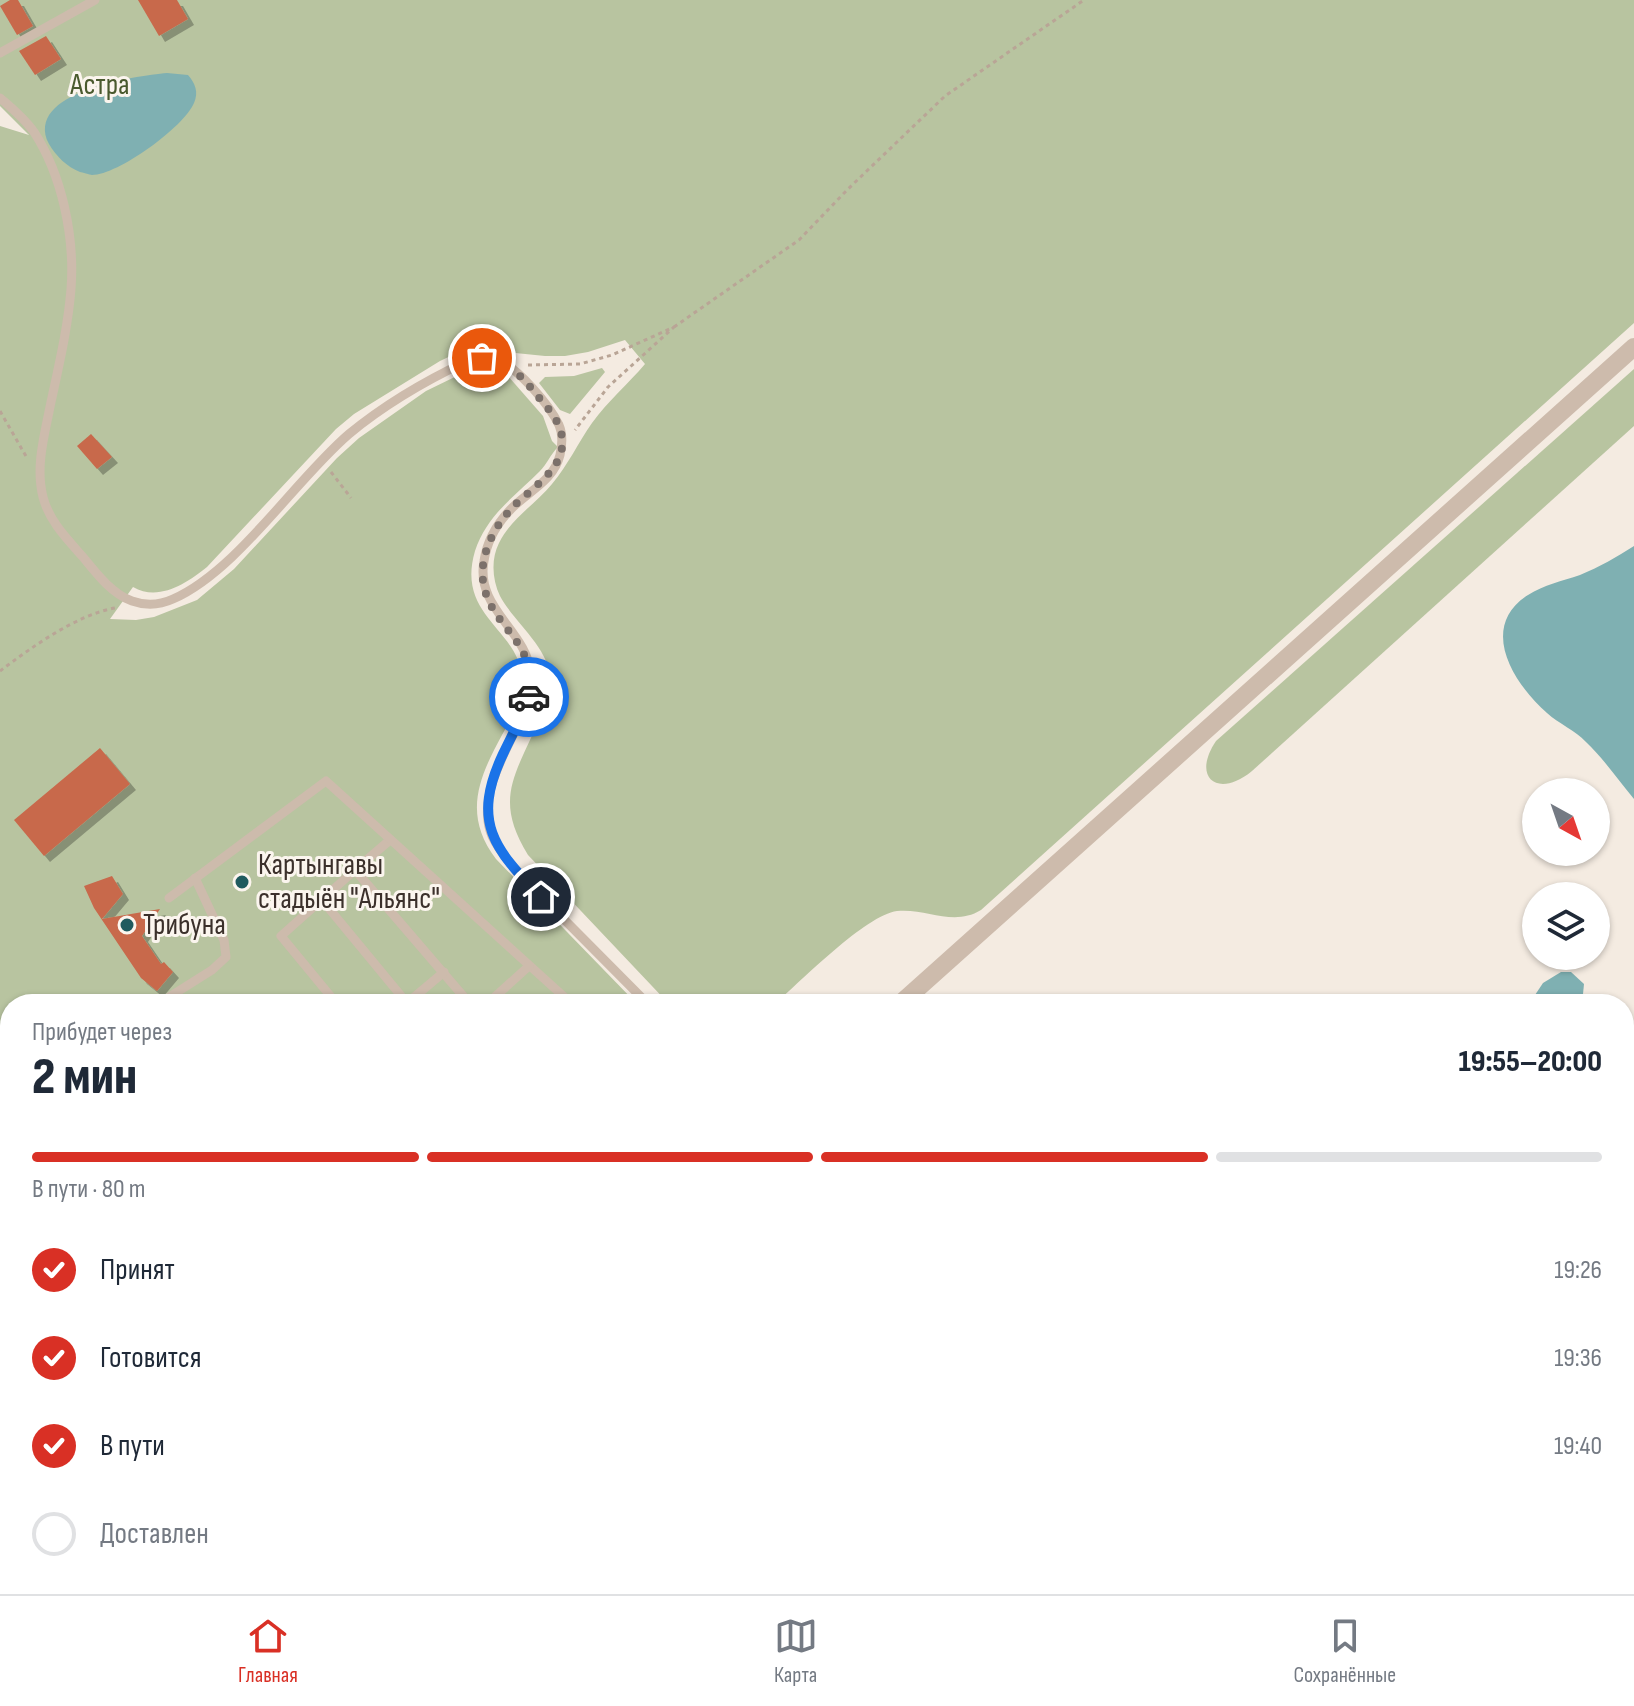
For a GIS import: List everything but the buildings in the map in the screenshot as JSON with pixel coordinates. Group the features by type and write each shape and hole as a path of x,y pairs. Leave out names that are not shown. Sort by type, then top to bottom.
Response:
{"street":[{"path":"911,994 1634,347"}],"lane":[{"path":"0,53 95,0"},
{"path":"0,98 32,129 46,154 58,182 72,261 68,314 41,450 40,478 47,509 53,522 96,573 131,600 152,605 171,600 207,577 351,433 381,411 467,361 482,358 498,360 522,377 553,416 561,432 560,458 545,480 499,524 483,562 487,597 520,645 532,675 524,712 501,758 487,811 491,834 520,875 638,994"},
{"path":"169,898 326,781 561,994"},
{"path":"329,994 281,936 390,840"},
{"path":"355,870 462,994"},
{"path":"174,994 212,970 226,957 224,940 195,878"},
{"path":"322,900 398,994"},
{"path":"501,994 529,966"},
{"path":"418,994 444,972"}],"path":[{"path":"560,458 573,433 608,387 674,327 799,240 945,96 1084,0"},
{"path":"498,360 526,365 580,364 612,355 674,327"},
{"path":"0,411 40,478"},
{"path":"341,484 351,498"},
{"path":"0,671 43,641 99,613 111,608 152,605"}],"green space":[{"name":"Астра","path":"0,0 1634,0 1634,323 981,910 960,917 908,911 884,915 834,950 786,994 660,994 528,855 518,836 512,819 511,790 546,705 550,673 540,649 500,596 495,583 496,549 510,526 558,477 598,415 645,364 625,340 565,356 476,349 459,352 354,414 336,429 207,567 172,589 153,592 133,587 110,619 154,617 197,600 234,569 337,458 359,438 426,391 487,363 508,376 543,416 552,441 558,447 540,471 494,517 475,551 471,574 474,593 482,609 513,650 520,665 522,683 515,710 486,767 477,812 486,843 496,859 627,994 0,994 0,126 29,135 0,106"},
{"path":"602,368 605,372 570,414 560,410 539,383 545,377 574,376"},
{"path":"1634,369 1634,426 1252,771 1229,783 1219,784 1212,780 1207,774 1206,765 1216,741"}],"water":[{"path":"167,73 188,75 196,88 194,103 178,124 133,159 103,173 91,175 66,164 49,144 45,126 52,111 66,99 109,83"},
{"path":"1634,546 1634,799 1593,749 1534,701 1513,671 1503,638 1505,623 1513,608 1528,595 1587,572"},
{"path":"1561,972 1571,972 1584,984 1583,994 1536,994 1543,983"}],"way so far":[{"path":"482,358 507,365 529,385 558,423 562,439 560,458 553,470 499,524 483,562 487,597 528,660 532,675 529,697"}],"place":[{"name":"Картынгавы стадыён \"Альянс\"","path":"242,882"},
{"name":"Трибуна","path":"127,925"}],"route":[{"path":"529,697 501,758 487,811 491,834 502,853 541,897"}]}
